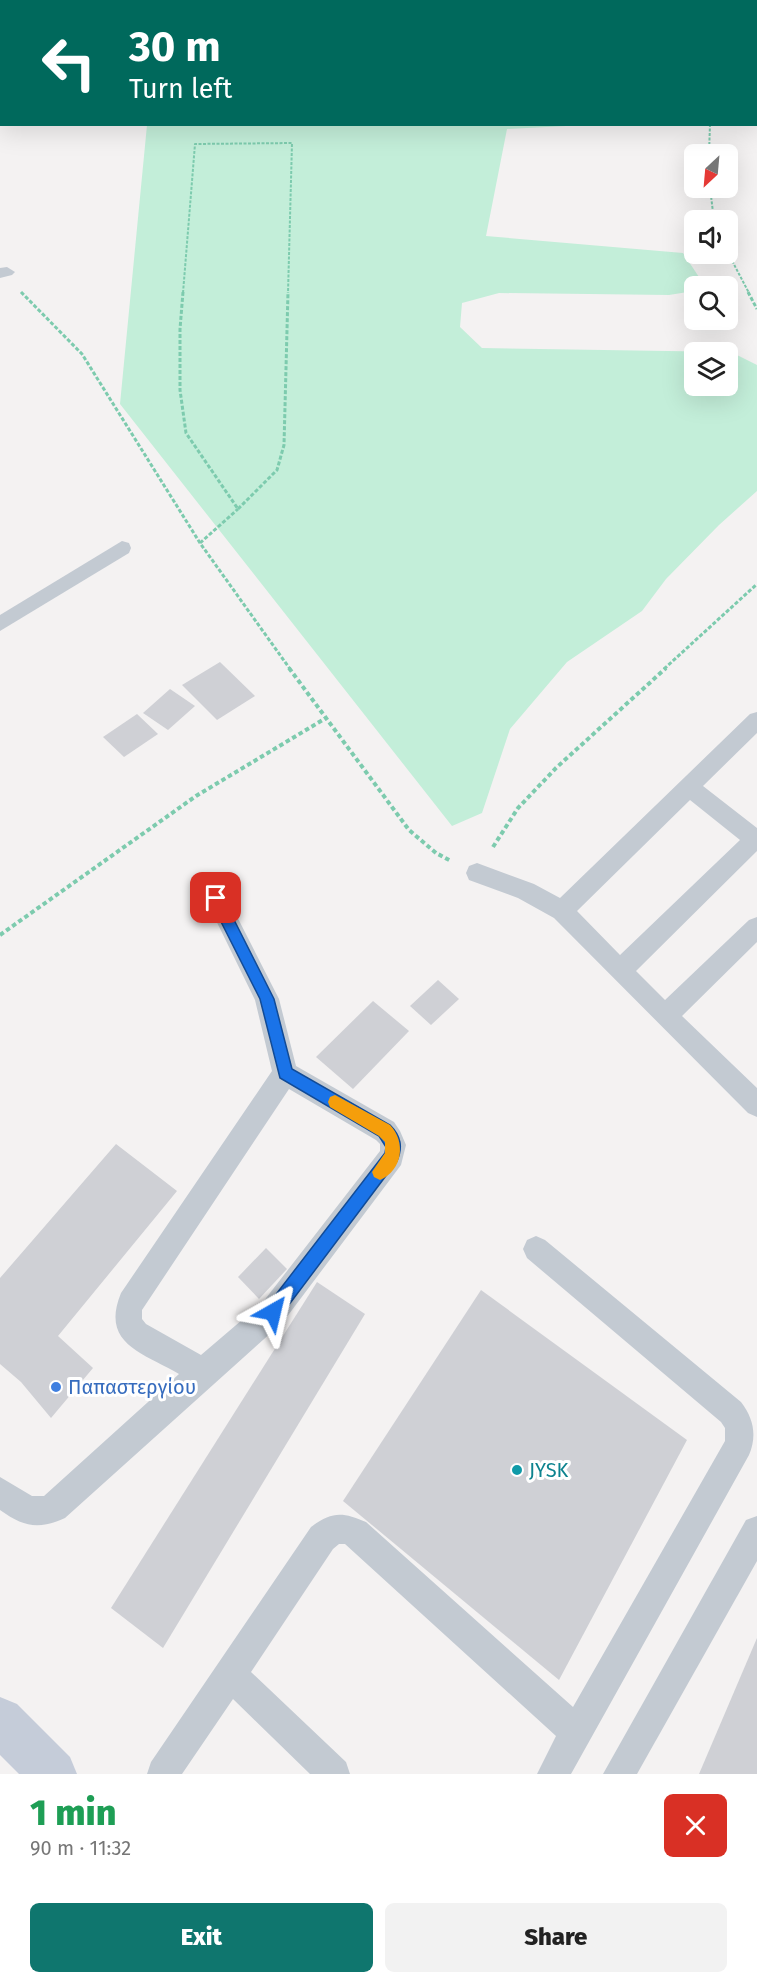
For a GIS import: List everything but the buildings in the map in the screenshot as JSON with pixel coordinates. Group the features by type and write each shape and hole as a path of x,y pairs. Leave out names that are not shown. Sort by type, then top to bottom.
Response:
{"main road":[{"path":"0,1721 53,1774"}],"lane":[{"path":"0,624 122,548"},
{"path":"562,911 757,720"},
{"path":"621,970 756,838 689,787"},
{"path":"477,873 526,891 562,911 757,1105"},
{"path":"0,1492 27,1510 45,1512 54,1507 273,1312 392,1156 394,1147 392,1138 385,1131 285,1073 267,999 216,898"},
{"path":"665,1016 757,927"},
{"path":"203,1372 136,1334 129,1326 127,1314 131,1303 285,1073"},
{"path":"536,1249 731,1412 739,1422 742,1434 739,1446 553,1774"},
{"path":"163,1774 322,1538 332,1530 344,1527 355,1533 576,1732"},
{"path":"619,1774 757,1531"},
{"path":"230,1674 334,1774"}],"path":[{"path":"709,144 710,126"},
{"path":"200,543 238,509 277,471 284,445 292,143 195,144 180,329 180,390 186,433 238,509"},
{"path":"734,264 757,309"},
{"path":"4,272 44,318 82,354 200,543 231,584 245,609 409,830 436,854 477,873 518,808 556,768 757,584"},
{"path":"0,934 196,796 326,718"}],"green space":[{"path":"147,126 566,126 507,129 486,236 683,253 684,264 690,264 698,276 684,276 684,293 669,295 499,293 462,303 460,327 482,348 684,351 684,396 738,396 738,356 757,365 757,491 719,525 666,579 642,611 567,662 510,729 482,813 452,826 120,404"}],"slow traffic":[{"path":"335,1102 385,1131 392,1138 394,1147 392,1156 380,1172"}],"place":[{"name":"Παπαστεργίου","path":"56,1387"},
{"name":"JYSK","path":"517,1470"}],"route":[{"path":"216,898 267,999 285,1073 385,1131 392,1138 394,1147 392,1156 273,1312"}]}
